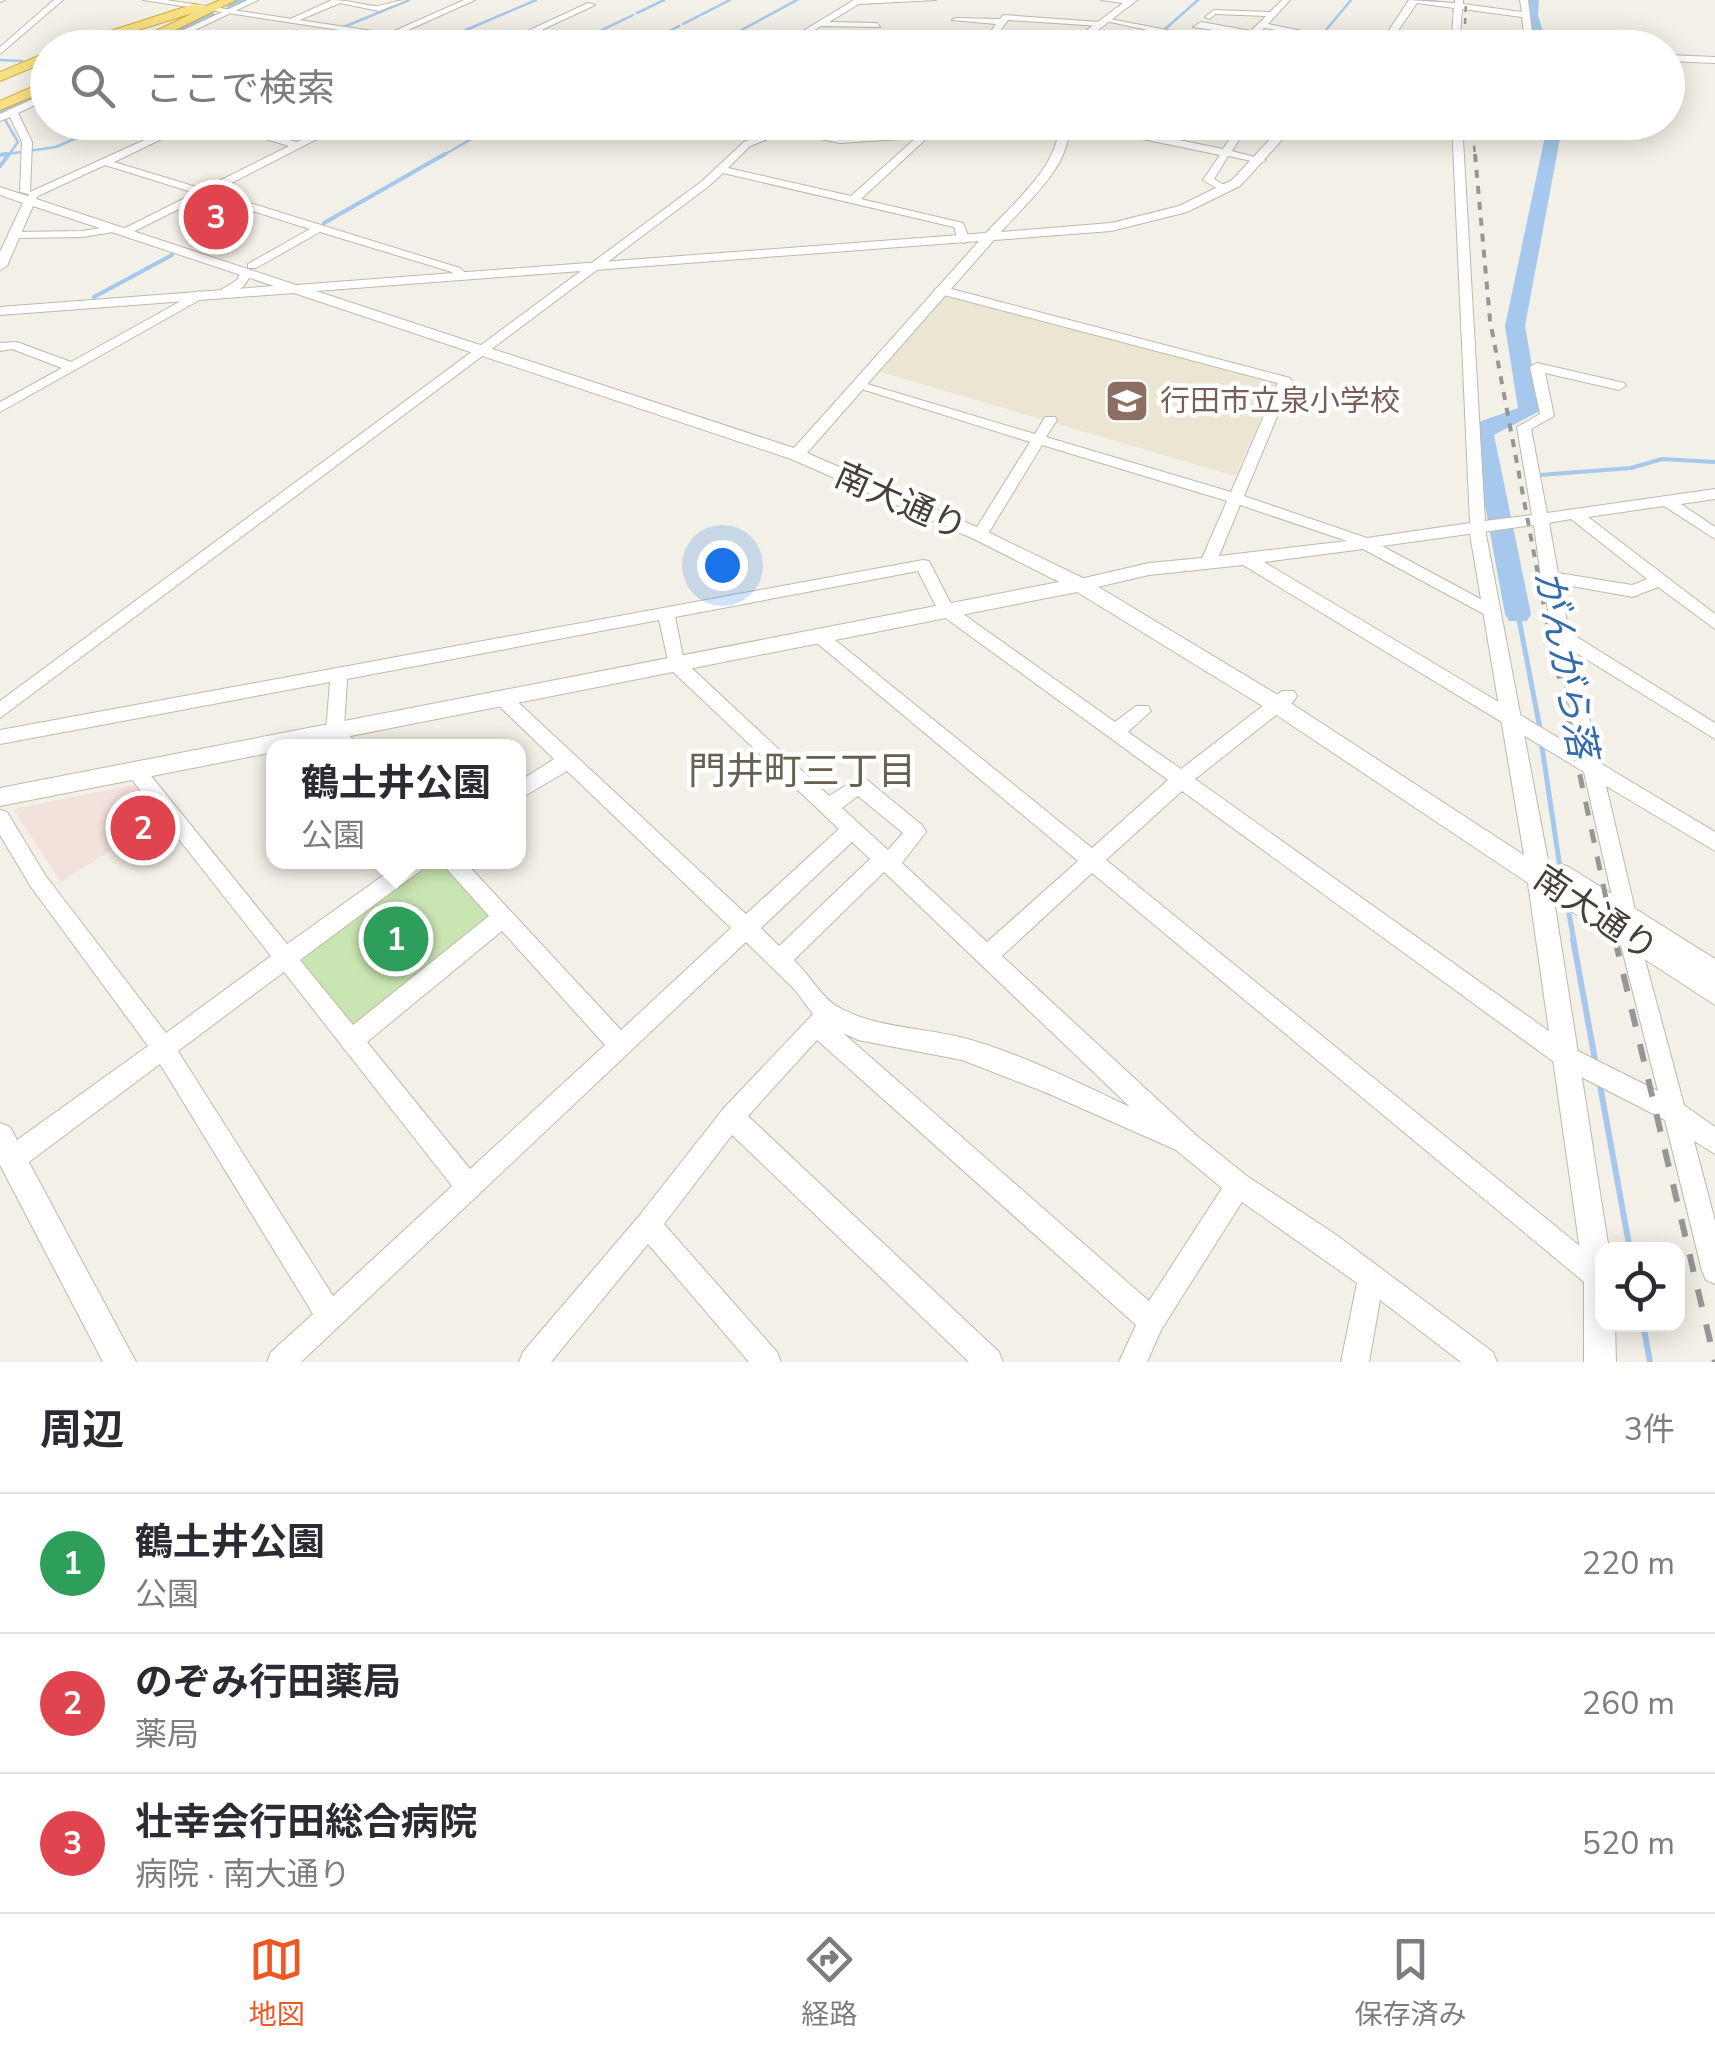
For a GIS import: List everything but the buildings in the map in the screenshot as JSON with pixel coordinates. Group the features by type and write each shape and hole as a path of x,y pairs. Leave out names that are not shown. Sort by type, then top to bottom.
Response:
{"highway":[{"path":"114,30 188,4 228,6"},
{"path":"114,30 188,4"},
{"path":"151,30 188,4"},
{"path":"0,77 30,64"},
{"path":"6,106 30,93"}],"street":[{"path":"0,51 60,0"},
{"path":"147,0 188,4"},
{"path":"182,30 228,6 254,0"},
{"path":"292,20 339,0 379,9 403,0"},
{"path":"399,30 471,0"},
{"path":"809,30 857,2 932,0"},
{"path":"1105,0 1132,1"},
{"path":"1257,30 1286,0"},
{"path":"1393,30 1414,0 1459,3 1524,15"},
{"path":"1524,0 1527,30"},
{"path":"877,30 878,1"},
{"path":"1091,30 1132,1"},
{"path":"1457,30 1459,3"},
{"path":"535,30 591,4"},
{"path":"228,6 362,30"},
{"path":"1209,17 1214,12 1272,14"},
{"path":"995,30 1012,17 1102,22 1147,30"},
{"path":"956,20 1002,22"},
{"path":"819,24 877,25"},
{"path":"1197,28 1201,24 1232,30"},
{"path":"1262,24 1293,30"},
{"path":"1685,59 1715,60"},
{"path":"0,118 6,106"},
{"path":"0,266 29,196 28,152 6,106"},
{"path":"29,196 152,140"},
{"path":"280,140 299,146"},
{"path":"14,235 124,230 311,140"},
{"path":"0,711 594,266 721,169 747,144 757,140"},
{"path":"853,200 917,140"},
{"path":"801,451 1050,168 1062,140"},
{"path":"1165,140 1261,160"},
{"path":"1225,190 1208,180 1234,140"},
{"path":"0,311 964,240 1136,222 1183,209 1225,190 1244,178 1278,140"},
{"path":"1457,140 1478,528 1511,718 1554,877 1566,1057 1595,1251"},
{"path":"104,162 321,227 456,270 462,276"},
{"path":"721,169 959,225 964,240"},
{"name":"南大通り","path":"0,188 292,288 486,345"},
{"path":"223,294 242,282 248,270 321,227"},
{"name":"南大通り","path":"248,270 316,286 801,451 982,531 1088,584 1282,700 1628,926 1715,994"},
{"path":"376,306 376,294 381,288 402,280"},
{"path":"940,290 1285,381 1209,560"},
{"path":"0,408 199,295"},
{"path":"0,347 13,345 72,367"},
{"path":"1620,386 1537,367 1546,416 1524,427 1549,577 1591,768 1715,1270"},
{"path":"859,386 1238,499 1364,542 1493,613"},
{"path":"982,531 1050,420"},
{"path":"339,674 342,739 502,698 1149,569 1715,494"},
{"path":"1665,500 1715,534"},
{"path":"1574,514 1715,623"},
{"path":"1246,559 1715,842"},
{"path":"0,737 923,565 946,610 1566,1057 1676,1113 1715,1142"},
{"path":"1549,577 1633,591 1660,580"},
{"path":"666,614 676,664 1188,1145 1238,1186 1371,1277 1482,1362"},
{"path":"1561,635 1715,732"},
{"path":"818,636 1595,1275"},
{"path":"502,698 779,960 819,1017 1152,1321"},
{"path":"987,956 1182,778 1282,700"},
{"path":"1115,732 1142,710"},
{"path":"0,797 136,770 266,750"},
{"path":"526,787 568,760"},
{"path":"136,770 468,1188"},
{"path":"779,960 916,832 859,784 828,806"},
{"path":"0,818 38,881 165,1050 330,1316"},
{"path":"280,1362 852,829"},
{"path":"120,1362 6,1148 165,1050 407,869"},
{"path":"459,869 620,1045"},
{"path":"351,1041 504,918"},
{"name":"南大通り","path":"1628,926 1715,973"},
{"path":"819,1017 858,1030 962,1049 1052,1083 1188,1145"},
{"path":"544,1357 731,1117 819,1017"},
{"path":"731,1117 989,1362"},
{"path":"1132,1362 1152,1321 1238,1186"},
{"path":"648,1225 766,1362"},
{"path":"1355,1362 1371,1277"},
{"path":"1600,1332 1600,1362"}],"shaded area":[{"name":"行田市立泉小学校","path":"943,296 1278,382 1235,476 881,372"},
{"path":"139,784 160,811 125,833 129,839 61,882 13,809"}],"green space":[{"path":"417,869 446,869 493,920 353,1032 296,958"}],"waterway":[{"path":"231,6 243,0"},
{"path":"336,30 409,0"},
{"path":"466,30 536,0"},
{"path":"637,13 664,0"},
{"path":"683,24 730,0"},
{"path":"741,30 797,0"},
{"path":"1164,30 1198,0"},
{"path":"1326,30 1351,0"},
{"path":"1424,0 1446,3"},
{"name":"がんがら落","path":"1533,0 1536,30"},
{"path":"178,30 210,15"},
{"path":"602,30 633,15"},
{"path":"671,30 679,26"},
{"path":"0,60 22,61"},
{"path":"0,112 30,98"},
{"path":"4,118 18,142 9,154"},
{"path":"9,154 56,147 72,140"},
{"path":"440,157 470,140"},
{"name":"がんがら落","path":"1518,614 1483,435 1487,427 1529,411 1515,326 1552,140"},
{"path":"6,154 0,155 9,154"},
{"path":"0,166 9,154"},
{"path":"7,157 9,154"},
{"path":"324,223 445,154"},
{"path":"94,297 172,255"},
{"path":"1540,475 1631,468 1662,459 1715,462"},
{"name":"がんがら落","path":"1518,614 1540,729"},
{"name":"がんがら落","path":"1541,740 1560,868"},
{"name":"がんがら落","path":"1567,903 1574,941"},
{"name":"がんがら落","path":"1573,939 1596,1065"},
{"name":"がんがら落","path":"1599,1080 1629,1242"},
{"name":"がんがら落","path":"1644,1332 1650,1362"}],"railway":[{"path":"1465,30 1466,0"},
{"path":"1474,140 1475,157"},
{"path":"1475,154 1490,320 1545,612"},
{"path":"1545,610 1615,941"},
{"path":"1615,939 1715,1362"}],"place":[{"name":"壮幸会行田総合病院","path":"216,217"},
{"name":"行田市立泉小学校","path":"1127,401"},
{"name":"のぞみ行田薬局","path":"143,828"},
{"name":"鶴土井公園","path":"396,939"}],"district":[{"name":"門井町三丁目","path":"802,771"}]}
